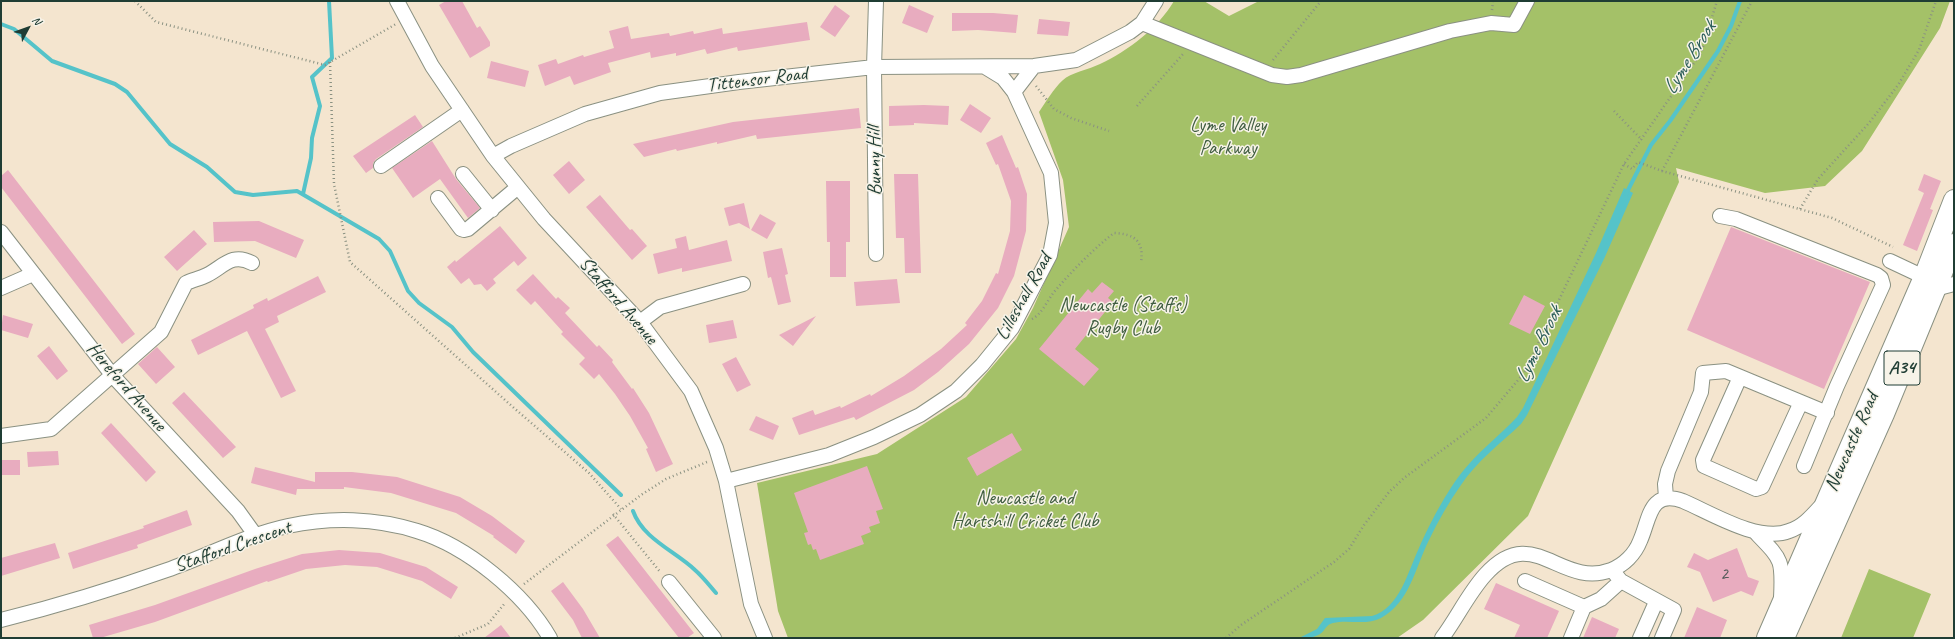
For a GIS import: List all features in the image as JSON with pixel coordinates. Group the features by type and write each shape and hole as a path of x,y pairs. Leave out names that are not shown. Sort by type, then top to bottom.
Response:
{"highway":[{"name":"Newcastle Road","path":"1784,638 1884,414 1930,283 1954,200"},
{"name":"Newcastle Road","path":"1767,638 1827,500 1930,283 1954,246"}],"street":[{"name":"Stafford Avenue","path":"397,1 432,66 493,156 518,188 569,247 640,322 690,390 718,457 726,481 750,604 764,638"},
{"name":"Bunny Hill","path":"876,1 874,67 876,254"},
{"path":"1156,1 1142,23 1263,72 1287,77 1300,75 1450,31 1491,23 1514,25 1527,1"},
{"name":"Tittensor Road","path":"493,156 511,146 585,114 660,93 739,82 874,67 985,67 1030,70 1076,60 1130,32 1142,23"},
{"name":"Lilleshall Road","path":"726,481 829,455 920,416 956,391 982,365 1012,328 1050,255 1056,223 1051,173 1014,92 1003,78 985,67"},
{"path":"1014,92 1030,70"},
{"path":"381,166 462,110"},
{"path":"463,174 492,210"},
{"path":"438,198 461,229 464,230 468,229 518,188"},
{"path":"1720,216 1736,219 1877,275 1881,278 1883,285 1804,466"},
{"name":"Hereford Avenue","path":"1,232 113,376 238,510 256,536"},
{"path":"1892,254 1930,283 1954,284"},
{"path":"1,436 51,429 162,332 186,283 208,274 228,260 245,259 252,263"},
{"path":"1,288 33,274"},
{"path":"640,322 660,307 743,284"},
{"path":"1666,498 1665,484 1668,471 1700,392 1703,372 1726,371 1827,412"},
{"path":"1740,377 1703,463 1704,466 1756,489 1762,487 1801,402"},
{"path":"1442,638 1485,576 1494,567 1516,554 1533,554 1579,574 1589,575 1612,570 1632,555 1640,541 1652,507 1658,501 1674,497 1755,532 1777,555 1782,570 1781,607"},
{"path":"1755,532 1788,532 1805,523 1827,500"},
{"name":"Stafford Crescent","path":"1,620 85,596 167,570 256,536 287,526 318,521 371,521 418,531 473,559 514,592 533,612 550,638"},
{"path":"1612,570 1621,581 1656,602 1674,610 1662,638"},
{"path":"1525,581 1584,607"},
{"path":"1571,638 1584,607 1601,599 1621,581"},
{"path":"669,582 714,638"},
{"path":"1640,638 1656,602"}],"path":[{"path":"136,1 156,22 325,65 406,18"},
{"path":"1263,72 1320,1"},
{"path":"1226,638 1241,625 1344,554 1389,492 1404,478 1486,418 1524,373 1624,164 1701,53 1717,1"},
{"path":"1662,171 1752,1"},
{"path":"1800,209 1818,178 1869,123 1898,85 1919,50 1936,1"},
{"path":"1137,106 1192,43"},
{"path":"330,62 334,184 350,262 589,473 621,509"},
{"path":"1030,70 1054,109 1071,118 1109,131"},
{"path":"1614,111 1642,140"},
{"path":"1624,164 1632,169 1638,162 1662,171 1832,218 1892,254"},
{"path":"1012,328 1037,316 1052,294 1074,269 1114,233 1132,236 1137,241 1141,246 1141,263"},
{"path":"455,638 488,624 514,592 621,509 666,479 718,457"},
{"path":"614,514 669,582"}],"green space":[{"path":"1174,1 1204,1 1229,16 1259,1 1950,1 1940,28 1862,151 1825,186 1765,193 1676,168 1679,182 1528,516 1423,620 1397,638 788,638 778,611 757,483 877,454 966,397 1016,339 1033,308 1069,227 1063,180 1039,112 1053,91 1063,80 1070,75 1111,59 1142,38 1160,20"},
{"path":"1869,569 1931,594 1913,638 1841,638"}],"water":[{"path":"1624,188 1633,193 1604,259 1527,415 1521,424 1474,468 1457,491 1436,526 1411,584 1399,603 1381,618 1369,622 1333,623 1318,635 1310,638 1299,638 1317,629 1325,618 1372,616 1382,612 1396,597 1407,578 1429,527 1454,483 1469,464 1517,417 1523,408 1596,253"}],"building":[{"path":"446,1 462,1 477,28 480,26 490,42 490,46 470,58 439,5"},
{"path":"835,5 850,16 835,37 820,27"},
{"path":"909,5 934,16 927,33 902,23"},
{"path":"952,13 993,13 1018,15 1016,33 978,30 952,31"},
{"path":"1039,19 1070,22 1068,36 1037,34"},
{"path":"807,22 810,40 738,51 737,47 707,54 705,49 676,56 676,53 651,58 650,52 608,63 611,72 574,85 570,76 545,86 538,65 556,59 558,64 583,55 584,57 614,48 609,31 628,26 631,39 669,33 670,36 693,31 694,34 722,28 723,34"},
{"path":"491,61 529,71 525,87 487,78"},
{"path":"970,104 991,118 981,133 960,120"},
{"path":"889,106 949,106 948,125 914,123 914,125 889,126"},
{"path":"859,108 861,128 757,139 756,135 677,151 676,149 644,157 633,144 733,122"},
{"path":"415,115 423,127 376,159 373,163 373,168 366,173 353,156"},
{"path":"1002,135 1016,168 1018,167 1027,194 1026,231 1014,276 998,308 969,344 938,372 914,390 856,420 854,417 799,435 792,418 813,410 815,415 840,406 841,408 870,394 871,396 904,376 941,349 967,325 965,323 982,301 996,273 998,274 1010,231 1011,201 998,164 996,165 986,143"},
{"path":"432,141 456,179 480,208 468,218 440,179 413,198 392,168"},
{"path":"569,161 585,180 569,194 553,175"},
{"path":"8,170 135,334 122,344 1,187 1,176"},
{"path":"894,174 918,174 921,273 905,273 904,238 896,238"},
{"path":"1924,174 1941,181 1930,209 1933,210 1917,251 1903,245 1924,193 1918,190"},
{"path":"826,181 850,181 850,242 846,242 846,277 830,277 830,242 827,242"},
{"path":"600,195 630,230 632,229 647,246 632,260 586,207"},
{"path":"744,203 750,229 739,223 729,226 724,208"},
{"path":"760,214 776,223 767,239 751,230"},
{"path":"259,221 304,240 296,258 255,241 214,242 213,222"},
{"path":"500,226 527,258 518,266 514,261 493,279 496,283 487,291 481,284 474,285 469,278 461,284 447,267 455,260 456,262"},
{"path":"1731,227 1870,282 1824,389 1687,330"},
{"path":"194,230 207,244 177,271 164,257"},
{"path":"686,236 689,250 727,240 732,261 682,272 682,268 658,274 653,254 677,248 675,239"},
{"path":"782,248 788,274 785,275 791,302 778,305 771,277 768,278 763,252"},
{"path":"533,274 556,299 558,297 570,308 565,313 597,347 599,345 613,360 612,362 632,389 633,388 649,413 673,464 656,472 646,449 648,448 630,416 615,394 599,374 594,379 579,364 585,358 561,334 563,332 535,301 531,305 516,290"},
{"path":"318,276 326,292 277,316 279,322 265,329 296,391 281,398 247,331 198,355 191,340 254,308 253,305 267,298 268,301"},
{"path":"897,279 900,303 856,306 854,282"},
{"path":"1102,282 1114,291 1108,298 1113,302 1075,349 1099,369 1084,386 1039,349 1088,289 1092,293"},
{"path":"1524,295 1545,306 1530,334 1509,324"},
{"path":"3,315 33,324 28,338 1,330"},
{"path":"816,316 793,346 779,335"},
{"path":"733,320 737,338 709,343 706,325"},
{"path":"49,346 68,371 57,380 37,356"},
{"path":"157,347 175,367 156,384 138,364"},
{"path":"736,357 751,385 737,392 722,364"},
{"path":"184,392 236,447 223,458 172,403"},
{"path":"756,416 779,426 773,440 749,430"},
{"path":"111,423 156,472 146,482 101,433"},
{"path":"1012,433 1022,450 977,476 967,458"},
{"path":"58,451 59,465 28,467 27,452"},
{"path":"1,460 20,460 20,475 1,475"},
{"path":"867,466 883,509 876,511 880,523 869,527 871,532 861,536 864,544 820,560 816,549 813,550 811,544 808,545 804,533 808,532 794,493"},
{"path":"255,467 315,482 315,472 352,472 397,477 460,497 492,516 525,541 516,554 493,537 494,536 456,513 391,493 344,487 344,489 297,489 296,495 251,483"},
{"path":"187,510 192,525 137,545 138,548 73,569 68,553 144,528 143,526"},
{"path":"618,536 694,633 687,638 679,638 606,545"},
{"path":"55,543 60,558 1,576 1,558"},
{"path":"1737,548 1748,577 1759,581 1753,596 1741,591 1713,602 1700,572 1687,567 1694,553 1708,560"},
{"path":"339,550 380,553 426,567 458,587 451,599 422,581 377,567 345,565 306,569 268,582 267,581 155,622 100,638 93,638 89,625 155,605 255,569 302,554"},
{"path":"563,582 583,609 600,638 582,638 573,620 551,591"},
{"path":"1496,583 1559,611 1547,638 1514,638 1520,625 1484,609"},
{"path":"1697,607 1727,620 1720,638 1684,638"},
{"path":"1592,617 1619,629 1615,638 1583,638"},
{"path":"501,625 511,638 484,638"}],"waterway":[{"path":"303,194 311,158 312,138 320,106 312,77 332,58 329,1"},
{"name":"Lyme Brook","path":"1626,194 1651,145 1670,121 1718,51 1731,26 1740,1"},
{"path":"1,24 14,29 52,61 115,84 127,92 170,144 207,167 235,192 253,195 297,191 379,239 390,251 408,291 419,303 452,327 473,352 621,495"},
{"path":"633,511 638,521 652,537 687,563 716,593"}],"park label":[{"name":"Lyme Valley Parkway","path":"1228,138"},
{"name":"Newcastle (Staffs) Rugby Club","path":"1123,318"},
{"name":"Newcastle and Hartshill Cricket Club","path":"1025,510"}]}
